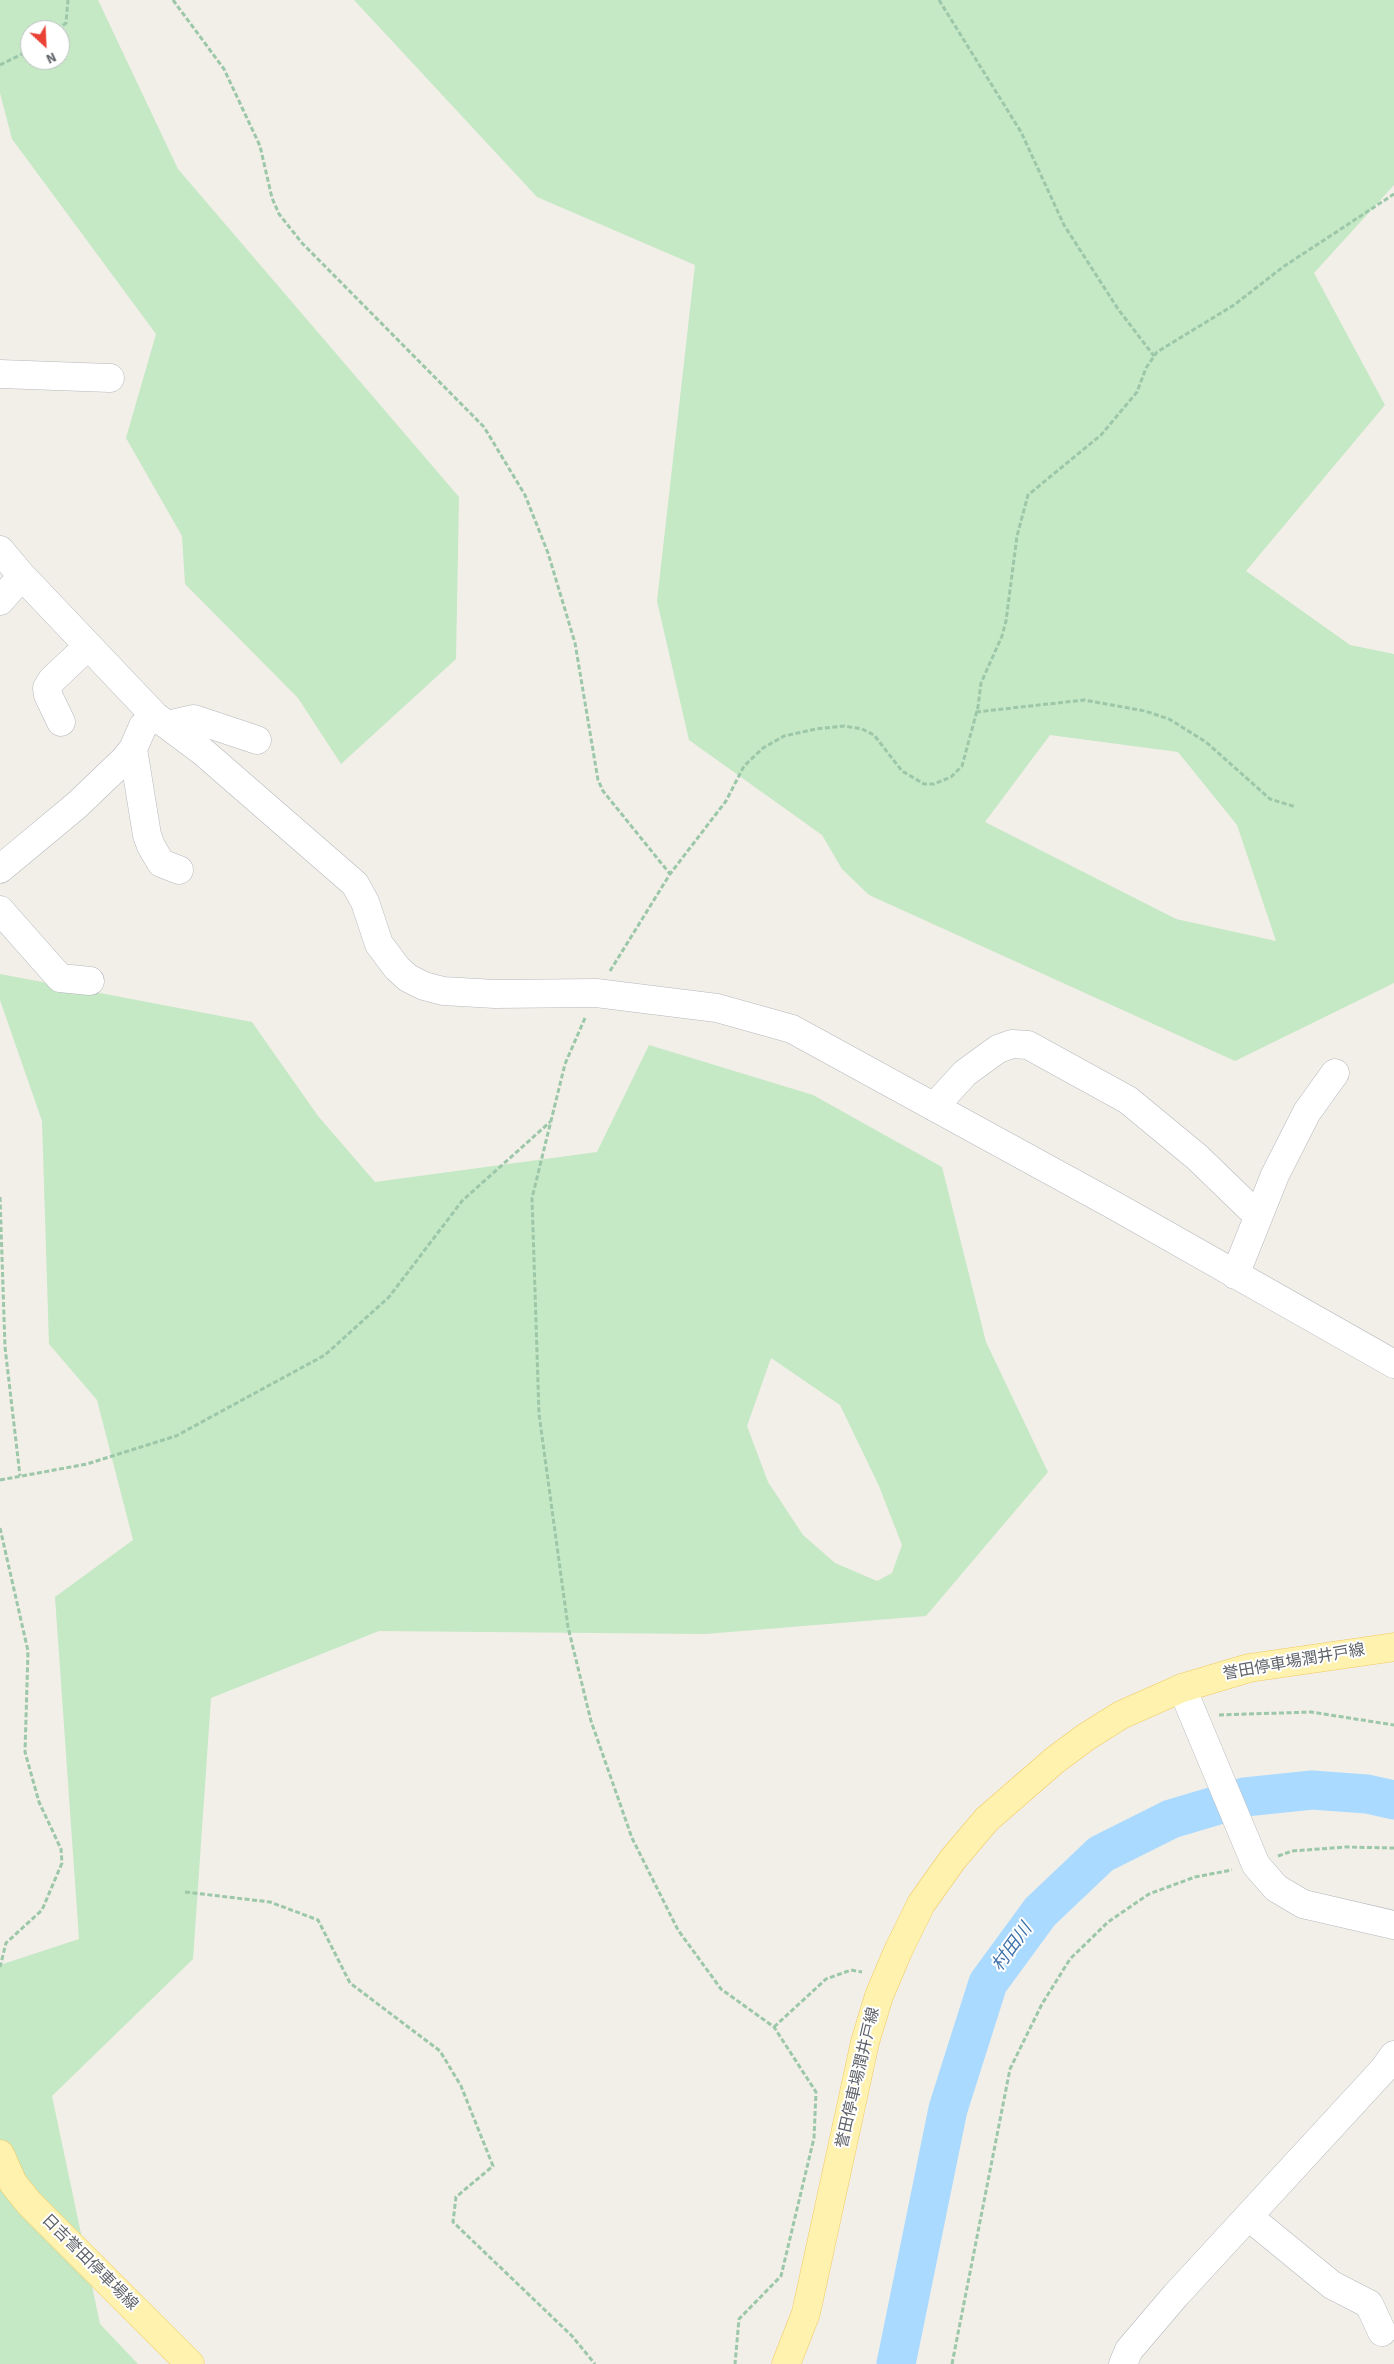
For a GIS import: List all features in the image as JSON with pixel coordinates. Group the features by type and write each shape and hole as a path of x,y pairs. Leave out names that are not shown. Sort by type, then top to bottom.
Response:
{"main road":[{"name":"誉田停車場潤井戸線","path":"786,2364 806,2313 865,2042 887,1977 922,1904 953,1859 987,1819 1055,1760 1086,1737 1121,1715 1182,1688 1249,1668 1394,1647"},
{"name":"日吉誉田停車場線","path":"0,2154 13,2183 29,2203 190,2364"}],"street":[{"path":"0,374 110,378"},
{"path":"0,550 22,576 161,721 202,752 355,884 365,902 379,944 397,968 408,978 424,986 443,991 495,994 596,993 717,1008 792,1030 934,1106 1394,1364"},
{"path":"0,601 22,576"},
{"path":"61,722 48,695 47,688 52,680 88,646"},
{"path":"0,870 77,805 133,749 143,726 161,721 194,719 257,740"},
{"path":"133,749 147,835 151,846 161,863 179,870"},
{"path":"0,910 60,978 90,981"},
{"path":"934,1106 965,1073 998,1049 1012,1044 1028,1045 1128,1100 1197,1156 1258,1216"},
{"path":"1235,1275 1275,1175 1307,1112 1336,1072"},
{"path":"1182,1688 1209,1724 1256,1866 1276,1888 1304,1904 1394,1925"},
{"path":"1123,2364 1129,2350 1175,2296 1391,2065"},
{"path":"1249,2217 1332,2285 1368,2304 1382,2332"}],"path":[{"path":"66,20 68,0"},
{"path":"173,0 224,69 260,146 272,198 279,214 302,243 484,427 525,495 548,553 575,643 598,780 603,790 670,874"},
{"path":"939,0 1021,132 1064,225 1118,309 1154,356"},
{"path":"0,65 20,55"},
{"path":"735,2364 739,2318 781,2276 814,2138 816,2092 774,2027 721,1989 678,1930 632,1838 591,1721 568,1626 539,1414 532,1198 565,1064 596,993 670,874 726,801 744,766 763,748 784,736 816,729 844,726 862,729 874,735 902,771 915,781 934,784 951,777 962,766 976,712 981,683 1002,636 1006,621 1017,536 1028,495 1100,435 1137,392 1154,356 1168,343 1234,304 1283,267 1394,194"},
{"path":"976,712 1084,700 1145,711 1169,719 1206,742 1270,799 1296,807"},
{"path":"0,1480 87,1464 176,1436 325,1355 389,1297 462,1201 551,1122"},
{"path":"0,1196 5,1347 20,1476"},
{"path":"0,1528 28,1652 25,1752 39,1802 61,1849 62,1863 42,1910 6,1943 0,1967"},
{"path":"1209,1724 1311,1712 1394,1725"},
{"path":"952,2364 1010,2069 1042,2004 1070,1959 1108,1922 1149,1894 1195,1877 1256,1866 1292,1851 1346,1847 1394,1848"},
{"path":"185,1892 270,1902 318,1920 350,1983 440,2051 461,2086 493,2166 456,2196 453,2222 572,2336 595,2364"},
{"path":"774,2027 826,1979 851,1970 887,1977"}],"green space":[{"path":"0,0 98,0 178,169 459,497 456,659 341,764 298,698 185,584 182,536 126,438 156,334 12,139 0,93"},
{"path":"354,0 1394,0 1394,185 1314,273 1385,405 1246,571 1350,645 1394,654 1394,983 1235,1061 869,895 842,869 822,835 689,740 657,601 695,265 537,197","holes":["1050,735 1178,752 1237,825 1276,941 1176,919 985,822"]},
{"path":"0,974 252,1022 318,1116 375,1182 597,1152 649,1045 813,1095 942,1167 986,1342 1048,1472 926,1616 705,1634 379,1631 211,1698 193,1959 52,2096 100,2324 138,2364 0,2364 0,1965 79,1939 55,1597 133,1540 97,1400 49,1344 42,1121 0,1000","holes":["771,1358 840,1405 879,1486 902,1545 892,1573 877,1581 835,1563 803,1535 768,1482 747,1426"]}],"waterway":[{"name":"村田川","path":"896,2364 948,2109 988,1983 1040,1912 1101,1854 1171,1819 1245,1797 1312,1790 1367,1794 1394,1800"}]}
